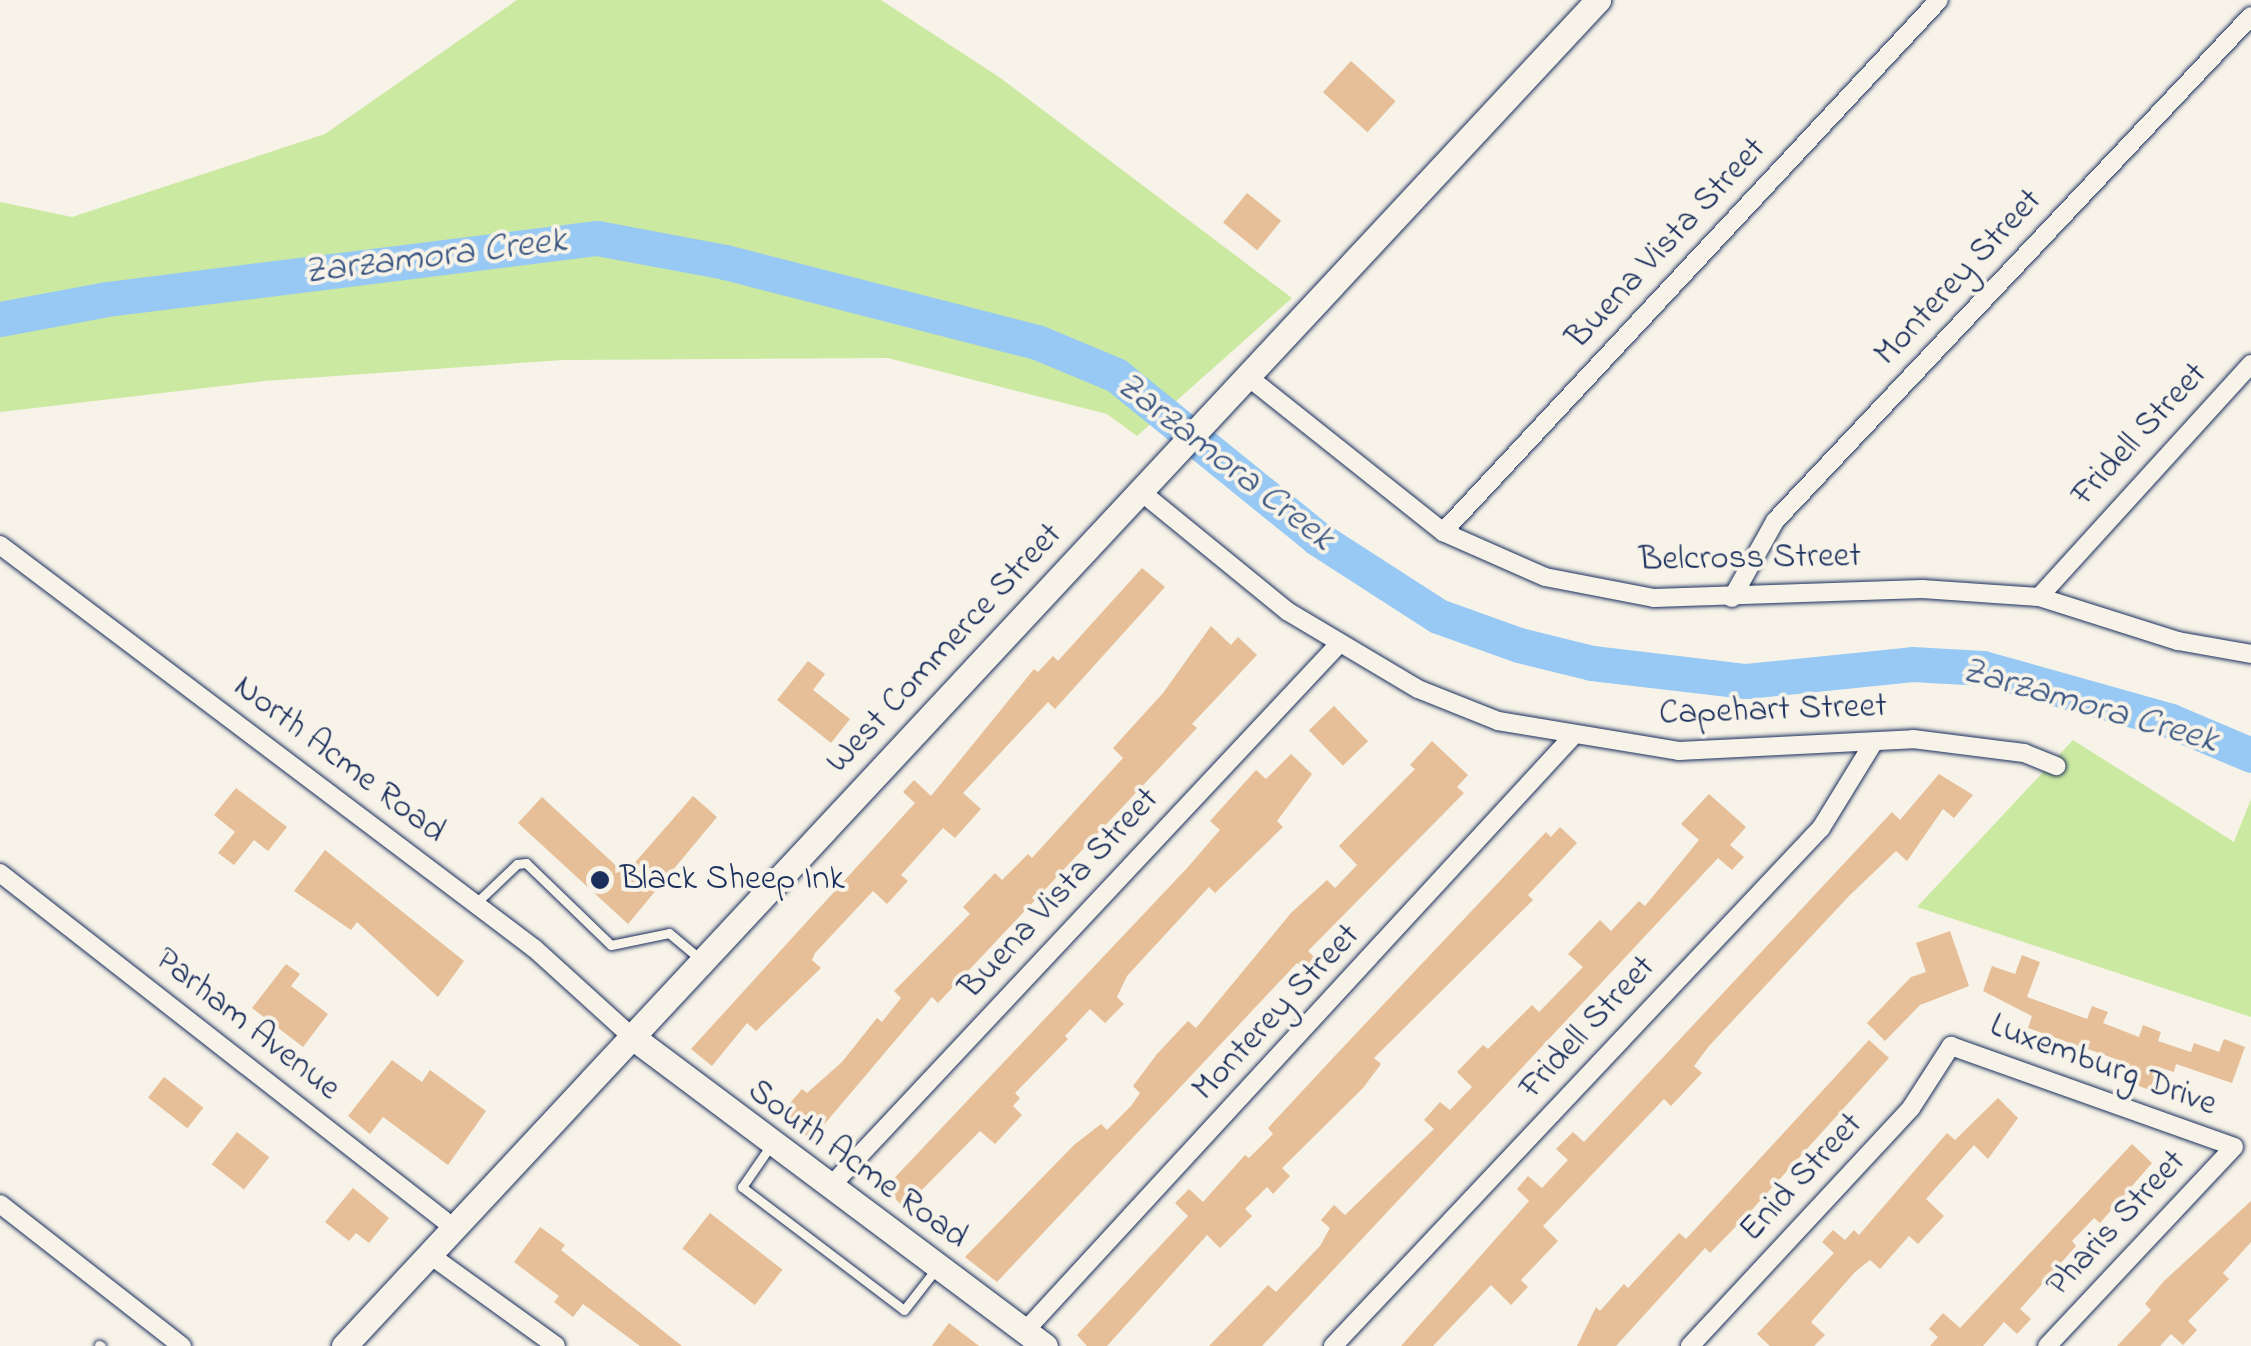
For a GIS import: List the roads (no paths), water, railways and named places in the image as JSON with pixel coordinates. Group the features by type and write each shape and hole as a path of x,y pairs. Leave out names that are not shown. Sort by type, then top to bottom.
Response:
{"main road":[{"name":"West Commerce Street","path":"344,1346 1598,0"},
{"name":"South Acme Road","path":"632,1036 1033,1340"}],"street":[{"name":"Buena Vista Street","path":"1443,532 1940,0"},
{"name":"Monterey Street","path":"1732,598 1774,521 2251,16"},
{"name":"Fridell Street","path":"2039,597 2251,364"},
{"name":"Belcross Street","path":"1247,376 1443,532 1545,577 1596,590 1732,598 1922,588 2039,597 2178,641 2251,654"},
{"name":"Capehart Street","path":"1140,491 1286,612 1453,705 1572,736 1679,751 1874,742 1956,743 2024,753 2057,766"},
{"name":"North Acme Road","path":"0,545 474,904 632,1036"},
{"name":"Buena Vista Street","path":"829,1188 1338,644"},
{"name":"Monterey Street","path":"1033,1340 1572,736"},
{"name":"Fridell Street","path":"1334,1346 1820,828 1874,742"},
{"name":"Parham Avenue","path":"0,873 454,1228"},
{"name":"Luxemburg Drive","path":"1951,1046 2234,1147"},
{"name":"Enid Street","path":"1690,1346 1910,1108 1951,1046"},
{"name":"Pharis Street","path":"2048,1346 2234,1147"},
{"path":"0,1204 182,1346"},
{"path":"430,1255 556,1346"}],"lane":[{"path":"474,904 516,864 526,863 611,945 669,933 702,960"},
{"path":"771,1145 742,1187 904,1310 938,1267"}],"waterway":[{"name":"Zarzamora Creek","path":"0,319 107,299 597,238 725,262 1037,342 1116,375 1317,538 1438,616 1519,645 1592,663 1746,681 1912,664 1983,668 2171,721 2251,755"}],"place":[{"name":"Black Sheep Ink","path":"600,880"}]}
